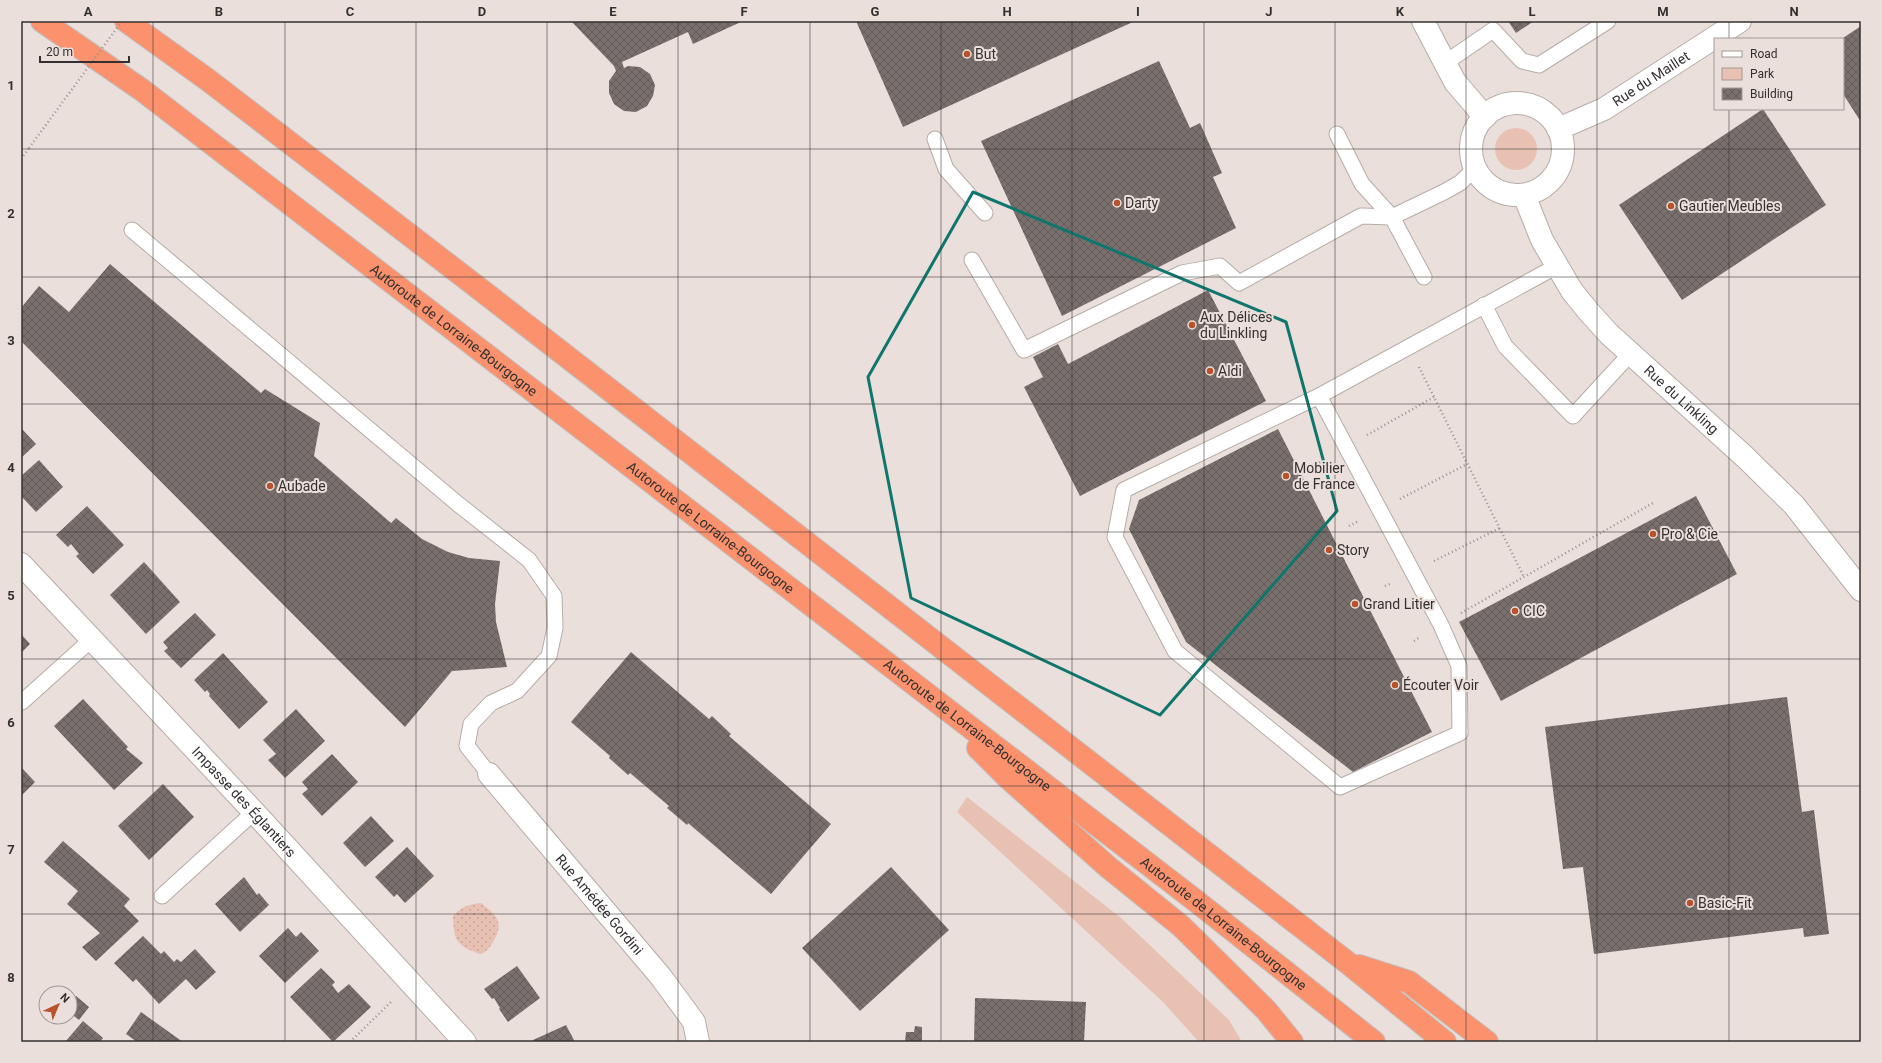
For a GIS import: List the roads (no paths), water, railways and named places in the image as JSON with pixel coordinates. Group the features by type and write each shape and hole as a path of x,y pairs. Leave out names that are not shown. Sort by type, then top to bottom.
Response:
{"highway":[{"name":"Autoroute de Lorraine-Bourgogne","path":"42,21 142,90 1196,901 1374,1042"},
{"path":"126,21 208,80 466,278 1348,963 1445,1042"},
{"path":"911,681 1006,776 1108,867 1181,926 1261,1005 1292,1042"},
{"path":"1348,963 1409,982 1487,1042"}],"street":[{"path":"1423,21 1455,82 1484,117"},
{"name":"Rue du Maillet","path":"1558,129 1604,109 1740,21"},
{"path":"1510,104 1524,104 1538,109 1550,117 1558,129 1562,143 1562,157 1558,171 1549,182 1538,191 1524,195 1509,195 1495,190 1483,180 1475,168 1471,155 1472,141 1476,128 1484,117 1496,109 1510,104"},
{"name":"Rue du Linkling","path":"1524,195 1542,240 1572,291 1588,312 1794,505 1861,590"},
{"name":"Impasse des Églantiers","path":"21,564 254,812 464,1042"},
{"name":"Rue Amédée Gordini","path":"489,774 661,976 694,1022 698,1042"}],"lane":[{"path":"1445,63 1493,30 1522,61 1539,65 1608,21"},
{"path":"1337,134 1362,184 1392,217 1424,276"},
{"path":"935,139 946,169 985,213"},
{"path":"972,260 1024,350 1182,273 1220,266 1239,283 1361,216 1392,217 1450,189 1460,183 1475,168"},
{"path":"132,230 458,504 529,560 554,596 555,628 549,656 517,691 491,703 471,724 467,746 489,774"},
{"path":"1319,396 1441,625 1459,666 1460,733 1340,787 1175,651 1115,537 1124,490 1319,396 1557,266"},
{"path":"1484,305 1505,346 1573,416 1631,353"},
{"path":"22,702 92,640"},
{"path":"162,896 254,812"}],"place":[{"name":"But","path":"967,54"},
{"name":"Darty","path":"1117,203"},
{"name":"Gautier Meubles","path":"1671,206"},
{"name":"Aux Délices du Linkling","path":"1192,325"},
{"name":"Aldi","path":"1210,371"},
{"name":"Mobilier de France","path":"1286,476"},
{"name":"Aubade","path":"270,486"},
{"name":"Pro & Cie","path":"1653,534"},
{"name":"Story","path":"1329,550"},
{"name":"Grand Litier","path":"1355,604"},
{"name":"CIC","path":"1515,611"},
{"name":"Écouter Voir","path":"1395,685"},
{"name":"Basic-Fit","path":"1690,903"}]}
